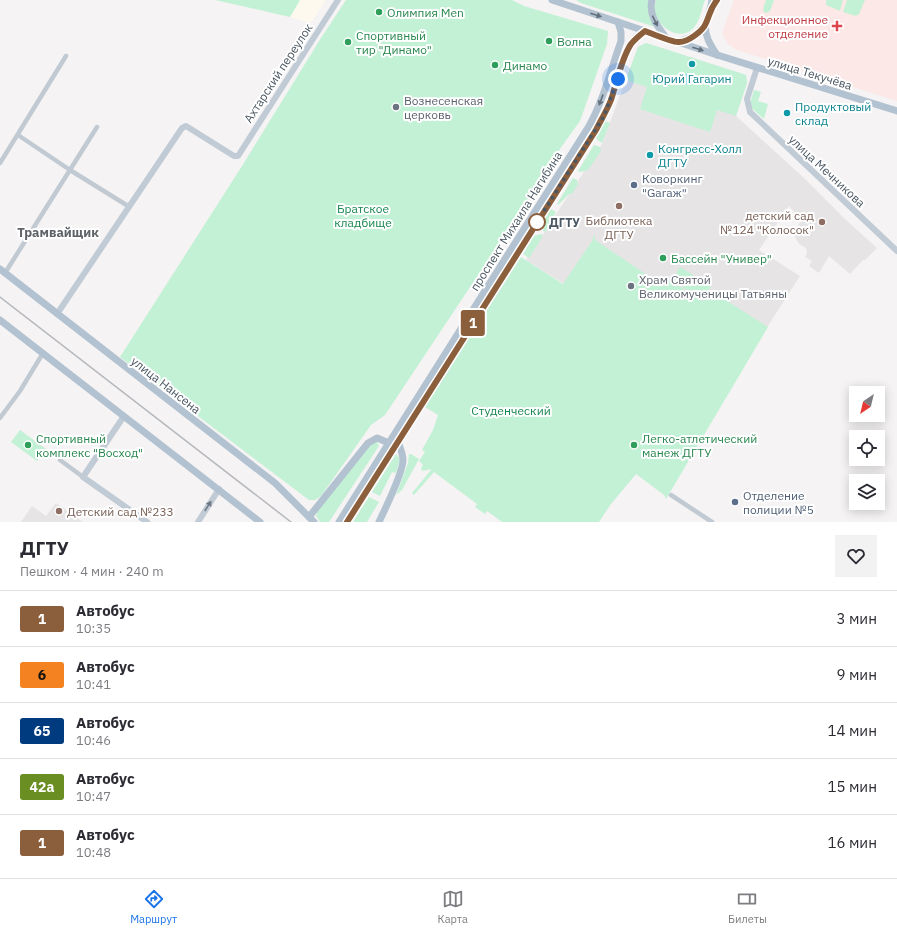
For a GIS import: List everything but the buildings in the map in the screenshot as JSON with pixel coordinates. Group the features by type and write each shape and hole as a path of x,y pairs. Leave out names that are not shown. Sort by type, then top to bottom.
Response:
{"main road":[{"path":"552,0 573,7"},
{"path":"567,0 573,7"},
{"path":"652,0 650,7 653,16 667,39"},
{"path":"717,0 711,4 706,24 707,37 717,55"},
{"name":"улица Текучёва","path":"573,7 757,68 897,111"},
{"name":"проспект Михаила Нагибина","path":"339,522 596,114 621,40 621,32 618,22"},
{"path":"678,42 694,36 706,24"},
{"name":"проспект Михаила Нагибина","path":"347,522 596,130 604,116 626,53 636,38 645,31"},
{"name":"улица Нансена","path":"3,271 275,483 312,520"},
{"path":"0,320 260,522"},
{"path":"312,520 368,443 377,438 389,443"},
{"path":"379,522 403,465 403,458 398,442"},
{"path":"392,451 397,450 401,452"}],"street":[{"name":"Ахтарский переулок","path":"128,206 184,126 236,157 338,0"},
{"path":"0,163 66,56"},
{"name":"улица Мечникова","path":"757,68 747,99 750,112 897,251"},
{"path":"3,271 97,128"},
{"path":"18,135 70,170 128,206 57,314"},
{"path":"0,418 20,391 43,353"},
{"path":"83,477 124,416"},
{"path":"60,460 147,522"},
{"path":"198,522 219,489"},
{"path":"671,495 712,522"}],"shaded area":[{"path":"300,0 326,0 311,23 290,17"},
{"path":"734,0 897,0 897,101 737,50 728,44 722,33"},
{"name":"ДГТУ","path":"646,43 746,75 747,83 736,116 877,248 850,274 829,256 819,273 809,266 812,261 805,257 807,254 806,248 799,244 796,239 795,235 801,227 798,225 804,218 793,211 789,206 759,250 800,276 762,335 705,299 699,308 592,241 564,284 526,260 602,144 638,47"},
{"name":"Детский сад №233","path":"56,503 83,522 21,522 32,506 46,516"}],"green space":[{"path":"215,0 300,0 290,17"},
{"name":"Братское кладбище","path":"346,0 512,0 524,6 608,31 607,44 580,121 385,415 371,425 321,496 315,500 309,500 120,357"},
{"path":"576,0 649,0 649,14 655,27 581,3"},
{"path":"656,0 705,0 700,17 695,26 689,32 681,34 674,33 666,29 660,23 654,8"},
{"path":"766,0 774,0 770,11 767,13 764,12 763,9"},
{"path":"826,0 843,0 840,11 826,5"},
{"path":"847,0 865,0 859,14 856,16 843,12"},
{"path":"646,43 746,75 747,83 736,116 717,110 710,132 640,109 647,87 626,80 638,47"},
{"path":"754,90 761,92 758,101 768,104 764,119 749,106"},
{"path":"604,121 610,123 602,143 595,138"},
{"path":"594,145 600,147 601,151 588,170 578,171"},
{"path":"573,178 577,180 578,184 572,194 569,194 558,205 557,204"},
{"path":"551,209 556,212 545,232 543,231 544,228 542,223"},
{"path":"541,234 543,236 529,258 523,254 534,236"},
{"name":"Студенческий","path":"594,235 595,240 662,285 669,280 703,301 705,299 708,300 713,292 768,327 666,499 664,495 636,474 611,504 599,522 502,522 487,511 485,514 475,507 477,504 434,472 414,495 412,493 431,470 429,469 422,471 421,468 423,465 419,461 425,452 422,450 433,430 438,415 425,407 521,257 563,284 592,241"},
{"path":"680,267 711,286 703,300 672,280"},
{"name":"Спортивный комплекс \"Восход\"","path":"20,430 46,449 37,461 11,442"},
{"path":"377,442 379,446 329,522 320,522 316,516 318,509 370,443"},
{"path":"396,454 400,459 396,473 392,472 380,496 372,492"},
{"path":"409,454 419,459 402,490 396,495 408,463"},
{"path":"369,497 379,502 367,522 353,522"}],"water":[{"path":"688,73 692,75 694,79 692,83 688,85 684,83 682,79 684,75"}],"railway":[{"path":"0,297 291,522"}],"bus line":[{"name":"1","path":"347,522 596,130 604,116 626,53 631,44 645,31 678,42 689,39 706,24 711,8 717,0"}],"place":[{"name":"Олимпия Men","path":"379,12"},
{"name":"Инфекционное отделение","path":"837,26"},
{"name":"Волна","path":"549,41"},
{"name":"Спортивный тир \"Динамо\"","path":"348,42"},
{"name":"Юрий Гагарин","path":"692,64"},
{"name":"Динамо","path":"495,65"},
{"name":"Вознесенская церковь","path":"396,107"},
{"name":"Продуктовый склад","path":"787,113"},
{"name":"Конгресс-Холл ДГТУ","path":"650,155"},
{"name":"Коворкинг \"Gаraж\"","path":"634,185"},
{"name":"Библиотека ДГТУ","path":"619,206"},
{"name":"ДГТУ","path":"537,222"},
{"name":"детский сад №124 \"Колосок\"","path":"822,222"},
{"name":"Бассейн \"Универ\"","path":"663,258"},
{"name":"Храм Святой Великомученицы Татьяны","path":"631,286"},
{"name":"Спортивный комплекс \"Восход\"","path":"28,445"},
{"name":"Легко-атлетический манеж ДГТУ","path":"634,445"},
{"name":"Отделение полиции №5","path":"735,502"},
{"name":"Детский сад №233","path":"59,511"}],"district":[{"name":"Трамвайщик","path":"58,232"}],"route":[{"path":"537,222 604,116 618,79"}]}
